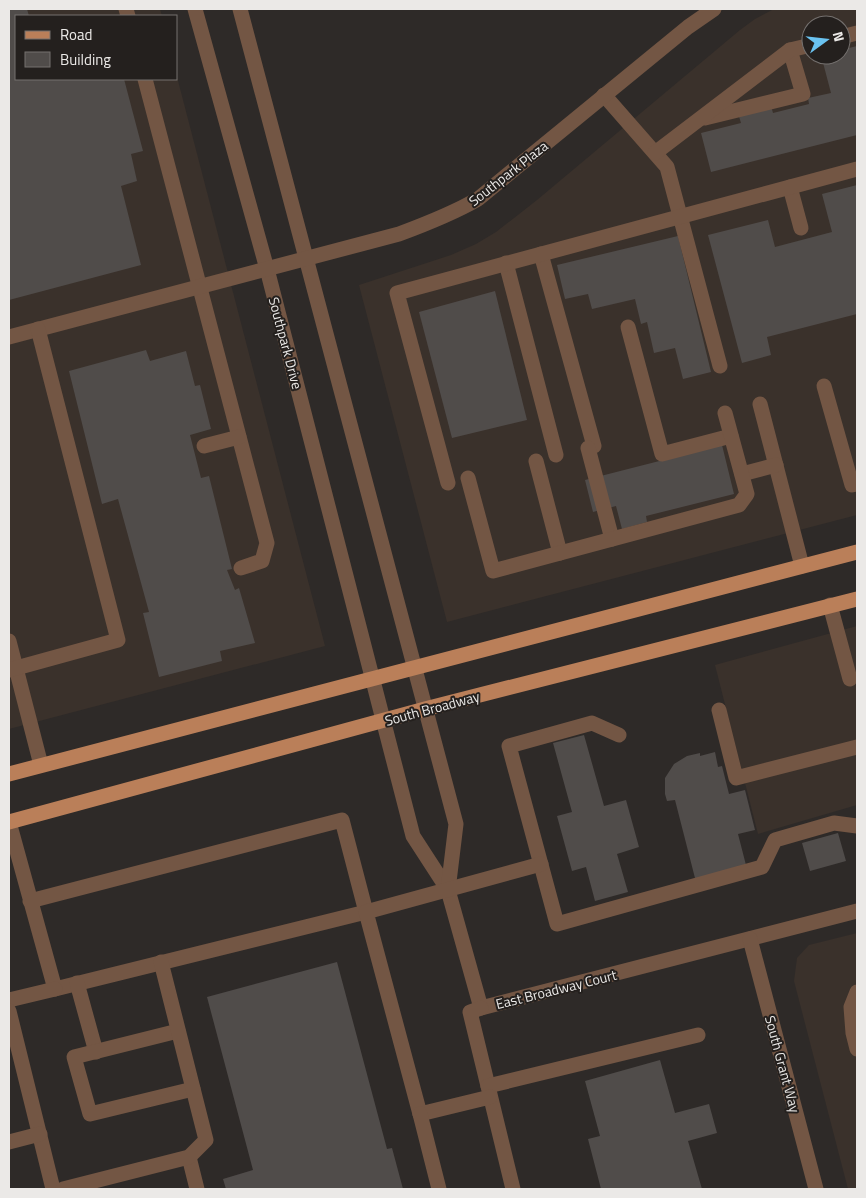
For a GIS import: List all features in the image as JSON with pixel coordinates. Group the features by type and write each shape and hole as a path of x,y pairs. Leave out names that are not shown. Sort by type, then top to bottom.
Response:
{"main road":[{"path":"9,774 857,552"},
{"name":"South Broadway","path":"9,822 425,709 857,599"}],"street":[{"name":"Southpark Drive","path":"195,9 266,269 373,678"},
{"path":"240,9 414,668"},
{"name":"Southpark Plaza","path":"9,337 307,259 429,224 478,199 688,27 714,9"},
{"path":"655,153 790,50 801,47"},
{"path":"699,120 803,94 790,50"},
{"path":"145,80 267,543 262,561 241,568"},
{"path":"604,95 667,167 720,366"},
{"path":"448,483 397,293 857,169"},
{"path":"790,187 801,228"},
{"path":"541,254 591,447 612,539"},
{"path":"506,263 556,456"},
{"path":"628,327 662,454 731,436"},
{"path":"12,669 118,640 38,329"},
{"path":"824,386 852,485 857,484"},
{"path":"760,404 802,566"},
{"path":"468,478 493,571 740,505 748,494 725,413"},
{"path":"204,446 239,437"},
{"path":"536,461 560,553"},
{"path":"742,474 776,465"},
{"path":"830,606 850,679"},
{"path":"9,641 12,669 41,765"},
{"name":"East Broadway Court","path":"414,668 456,824 448,890"},
{"name":"East Broadway Court","path":"373,678 414,836 448,890 481,1008 857,911"},
{"path":"719,710 736,778 857,747"},
{"path":"619,735 592,723 509,746 557,924 762,867 775,840 834,823 857,826"},
{"path":"30,901 342,820 439,1189"},
{"path":"9,822 55,988"},
{"path":"9,1000 366,912 541,864"},
{"name":"South Grant Way","path":"750,939 816,1189"},
{"path":"63,1189 189,1157 206,1140 161,962"},
{"path":"77,983 96,1052"},
{"path":"857,992 851,1007 853,1033 857,1049"},
{"path":"481,1008 470,1012 513,1189"},
{"path":"9,1011 53,1189"},
{"path":"178,1031 74,1057 90,1114 193,1089"},
{"path":"420,1114 489,1092 698,1035"},
{"path":"9,1142 40,1134"},
{"path":"189,1157 197,1189"}],"shaded area":[{"path":"9,9 160,9 162,15 15,15 15,80 178,80 325,646 9,729"},
{"path":"774,9 857,9 857,515 447,622 359,285 451,255 476,244 496,232 740,30"},
{"path":"857,626 857,805 758,834 715,665"},
{"path":"857,933 857,1189 848,1189 794,981 797,958 809,945"}],"building":[{"path":"9,9 27,9 29,15 15,15 15,80 124,80 143,151 131,154 137,181 121,186 141,265 9,300"},
{"path":"857,46 857,135 711,172 701,133 741,123 738,113 771,106 773,113 809,104 808,98 831,93 824,65 851,65 851,48"},
{"path":"857,185 857,314 767,337 771,355 742,363 708,235 768,220 775,247 832,232 822,194"},
{"path":"678,236 711,372 683,379 675,348 654,353 647,322 641,324 635,299 592,309 588,294 565,299 557,265"},
{"path":"495,291 527,420 452,438 419,312"},
{"path":"146,350 150,361 186,351 195,386 200,385 211,429 190,435 201,478 209,476 232,569 227,570 235,590 239,588 255,643 220,651 222,661 159,677 143,613 149,612 118,499 102,504 69,371"},
{"path":"722,445 734,494 646,516 647,522 622,529 616,506 593,512 585,480"},
{"path":"584,735 604,806 626,800 639,847 617,854 628,892 595,901 586,867 572,871 557,816 572,812 553,743"},
{"path":"715,752 718,767 722,766 729,794 745,790 755,830 738,834 747,869 696,882 675,800 667,801 665,778 674,764 687,756 700,753 700,756"},
{"path":"838,833 846,861 810,871 802,843"},
{"path":"337,962 387,1149 392,1148 403,1189 226,1189 223,1179 253,1170 207,997"},
{"path":"660,1060 675,1113 709,1104 717,1133 688,1141 702,1189 601,1189 588,1139 600,1136 585,1081"}]}
